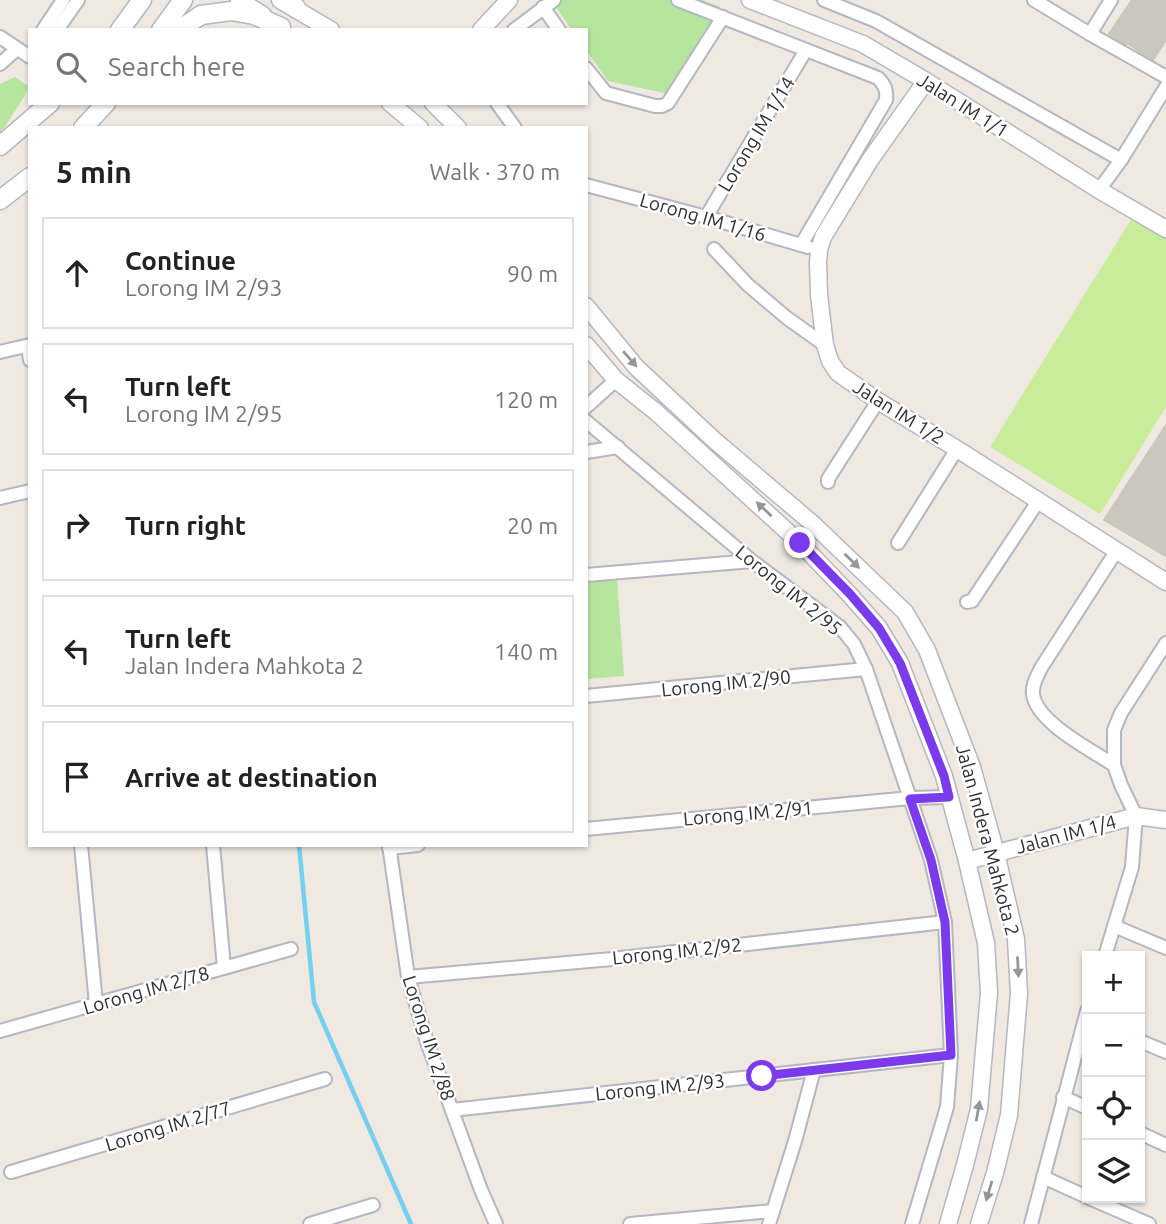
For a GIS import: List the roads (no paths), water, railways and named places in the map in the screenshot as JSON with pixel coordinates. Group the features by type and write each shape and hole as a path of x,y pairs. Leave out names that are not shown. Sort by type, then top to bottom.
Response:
{"main road":[{"path":"121,28 142,0"},
{"path":"162,28 183,0"},
{"path":"182,28 201,15 230,11 254,15 283,28"},
{"path":"0,145 49,105"},
{"path":"85,126 104,105"},
{"path":"0,200 28,179"}],"street":[{"path":"44,28 63,0"},
{"path":"58,28 78,0"},
{"path":"239,0 283,28"},
{"path":"280,0 293,5 328,28"},
{"path":"483,28 509,0"},
{"path":"678,0 878,78 884,84 887,91 886,100 801,245"},
{"name":"Jalan IM 1/1","path":"750,0 863,44 1098,190 1166,229"},
{"name":"Jalan IM 1/1","path":"824,0 876,21 1122,160"},
{"path":"1034,0 1166,77"},
{"path":"1090,34 1111,0"},
{"path":"516,28 548,4 558,28"},
{"path":"588,70 606,93 663,106 668,103 723,17"},
{"path":"0,37 26,52"},
{"name":"Lorong IM 1/14","path":"706,217 806,50"},
{"path":"0,64 26,52"},
{"name":"Jalan IM 1/2","path":"926,81 870,160 823,237 818,263 819,295 825,345 830,361 838,373 878,401 1166,582"},
{"path":"1098,190 1122,160 1166,87"},
{"path":"392,105 418,126"},
{"path":"435,105 456,126"},
{"path":"498,105 513,126"},
{"name":"Lorong IM 1/16","path":"588,186 819,250"},
{"path":"714,249 748,285 825,345"},
{"name":"Jalan Indera Mahkota 2","path":"588,308 636,367 713,439 813,524 905,612 927,650 972,767 1016,939 1019,993 1009,1115 979,1224"},
{"path":"0,352 28,345"},
{"name":"Jalan Indera Mahkota 2","path":"588,347 616,380 676,430 800,543 879,628 900,663 944,776 986,943 989,993 979,1110 947,1224"},
{"path":"588,405 616,380"},
{"path":"828,482 878,401"},
{"name":"Lorong IM 2/95","path":"588,423 752,561 839,628 854,644 866,669 931,860 945,922 951,1055 947,1107 912,1224"},
{"path":"588,452 618,447"},
{"path":"898,543 957,449"},
{"path":"0,498 28,491"},
{"path":"967,603 972,601 1039,500"},
{"path":"1114,765 1053,725 1040,712 1033,696 1033,684 1117,550"},
{"path":"588,575 752,561"},
{"path":"1106,951 1132,867 1136,816 1114,765 1114,730 1121,713 1166,643"},
{"name":"Lorong IM 2/90","path":"588,696 866,669"},
{"name":"Lorong IM 2/91","path":"588,829 949,797"},
{"name":"Jalan IM 1/4","path":"967,862 1136,816 1166,820"},
{"path":"81,847 96,1004"},
{"path":"213,847 225,968"},
{"name":"Lorong IM 2/88","path":"389,847 408,977 427,1042 496,1224"},
{"name":"Lorong IM 2/92","path":"408,977 611,959 945,922"},
{"path":"1114,926 1166,948"},
{"name":"Lorong IM 2/78","path":"0,1031 291,949"},
{"path":"1031,1224 1082,1033"},
{"path":"1145,1043 1166,1052"},
{"name":"Lorong IM 2/93","path":"452,1110 951,1055"},
{"path":"629,1224 771,1218 814,1070"},
{"name":"Lorong IM 2/77","path":"11,1172 325,1079"},
{"path":"1063,1097 1082,1106"},
{"path":"1145,1135 1166,1145"},
{"path":"1043,1177 1082,1194"},
{"path":"1102,1203 1149,1224"},
{"path":"314,1223 373,1205"}],"waterway":[{"path":"299,847 314,1002 411,1224"}]}
